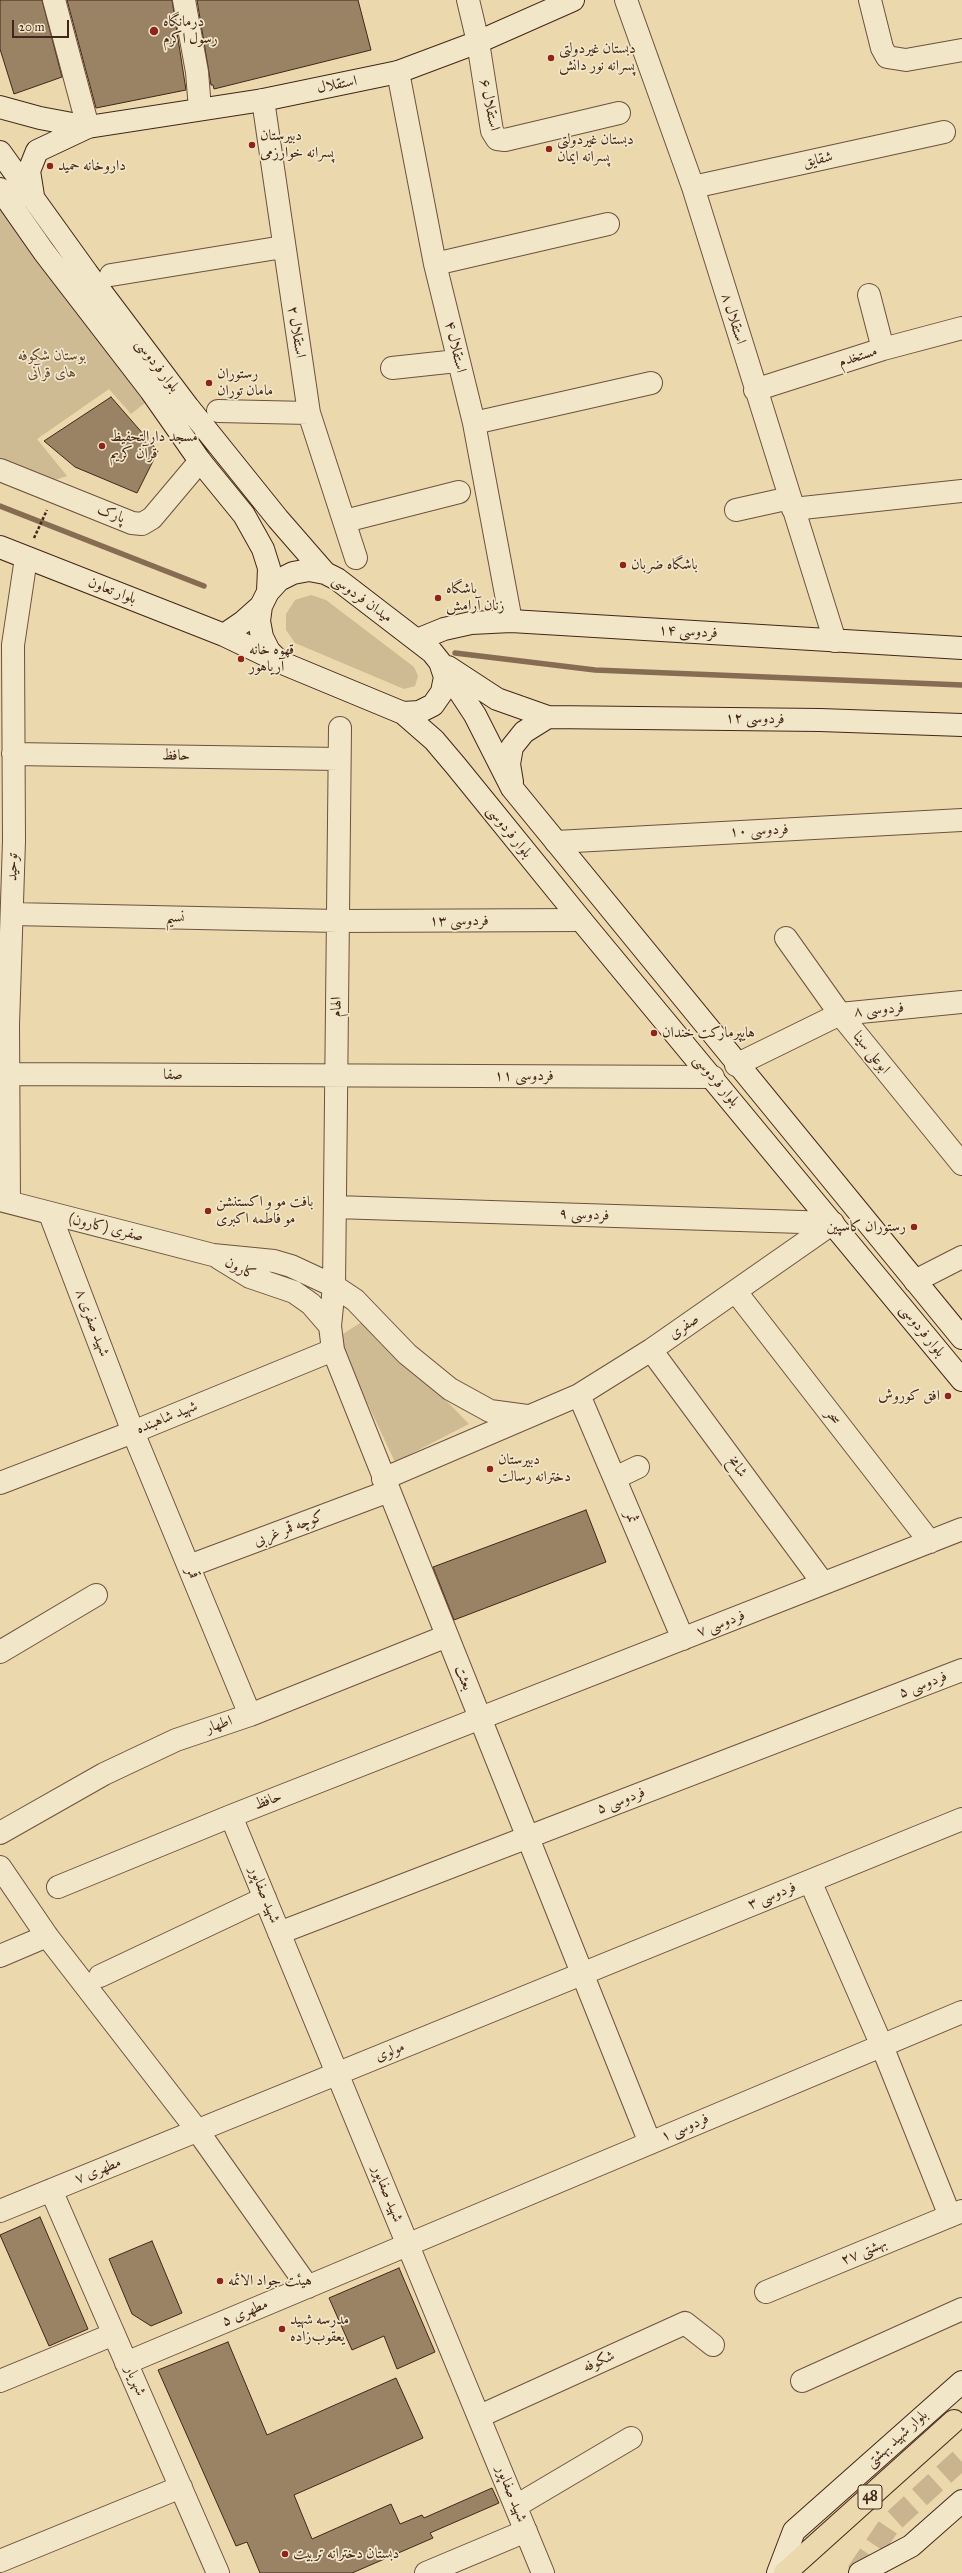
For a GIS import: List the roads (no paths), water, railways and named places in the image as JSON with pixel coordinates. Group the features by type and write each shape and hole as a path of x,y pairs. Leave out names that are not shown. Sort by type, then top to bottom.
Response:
{"main road":[{"name":"بلوار شهید بهشتی","path":"785,2573 954,2421"}],"street":[{"path":"54,0 88,127"},
{"path":"184,0 197,72 200,109"},
{"path":"468,0 478,42"},
{"name":"استقلال","path":"88,127 263,100 398,72 478,42 573,0"},
{"name":"استقلال ۸","path":"626,0 693,187 755,390 835,641"},
{"path":"870,0 882,48 887,57 906,60 962,50"},
{"name":"استقلال ۶","path":"478,42 492,131 497,139 505,140 619,113"},
{"name":"استقلال ۴","path":"398,72 435,264 457,361 474,423 512,621"},
{"name":"استقلال ۲","path":"263,100 283,247 309,413 356,558"},
{"path":"0,107 40,118 88,127"},
{"path":"33,196 29,171 37,151 88,127"},
{"name":"شقایق","path":"693,187 944,132"},
{"name":"بلوار فردوسی","path":"0,152 87,273 188,407 278,520 324,573"},
{"name":"بلوار فردوسی","path":"0,189 44,252 151,391 200,461 244,514 263,549 269,568 265,599"},
{"path":"435,264 608,224"},
{"path":"111,275 283,247"},
{"path":"870,295 883,349"},
{"name":"مستخدم","path":"755,390 883,349 962,328"},
{"path":"392,368 457,361"},
{"path":"474,423 651,383"},
{"path":"218,410 309,413"},
{"name":"پارک","path":"0,470 132,523 142,524 152,518 200,461"},
{"path":"736,510 791,504 962,491"},
{"path":"345,521 459,492"},
{"name":"بلوار تعاون","path":"0,547 29,550 224,635 280,662"},
{"name":"توحید","path":"5,1201 9,1074 4,1025 12,914 7,841 13,754 6,645 29,550"},
{"name":"میدان فردوسی","path":"224,635 243,622 265,599 279,580 293,573 309,570 324,573 337,579 416,640 440,662"},
{"path":"265,599 259,621 262,637 269,651 280,662 403,713 419,712 433,705 442,692 445,677 440,662"},
{"name":"فردوسی ۱۴","path":"416,640 444,629 471,623 512,621 962,648"},
{"path":"440,662 497,700 548,717"},
{"name":"بلوار فردوسی","path":"440,662 475,714 512,788 736,1065 962,1338"},
{"name":"بلوار فردوسی","path":"403,713 434,740 456,766 581,920 713,1077 962,1380"},
{"path":"512,788 509,764 512,747 524,732 548,717"},
{"name":"فردوسی ۱۲","path":"548,717 820,720 962,725"},
{"name":"الهام","path":"330,1326 334,1286 340,728"},
{"name":"حافظ","path":"13,754 339,759"},
{"name":"فردوسی ۱۰","path":"556,842 962,820"},
{"name":"نسیم","path":"12,914 338,921"},
{"name":"فردوسی ۱۳","path":"338,921 581,920"},
{"name":"ابوعلی سینا","path":"786,938 840,1014 962,1164"},
{"name":"فردوسی ۸","path":"736,1065 840,1014 962,1002"},
{"name":"صفا","path":"9,1074 336,1076"},
{"name":"فردوسی ۱۱","path":"336,1076 713,1077"},
{"name":"صفری (کارون)","path":"5,1201 50,1214 213,1255"},
{"name":"فردوسی ۹","path":"335,1207 833,1223"},
{"name":"شهید صفری ۸","path":"50,1214 133,1432"},
{"name":"صفری","path":"476,1439 579,1395 650,1350 736,1292 833,1223"},
{"name":"کارون","path":"213,1255 274,1261 291,1266 334,1286 355,1300 407,1354 450,1389 490,1412 527,1416"},
{"name":"کارون","path":"213,1255 250,1277 294,1292 311,1304 330,1326"},
{"path":"915,1281 962,1257"},
{"name":"سحر","path":"736,1292 930,1542"},
{"name":"بعثت","path":"330,1326 333,1350 345,1383 650,2143"},
{"name":"شهید شاهبنده","path":"0,1483 133,1432 333,1350"},
{"name":"شامخ","path":"650,1350 823,1584"},
{"name":"ثمر","path":"579,1395 683,1638"},
{"path":"476,1439 479,1405"},
{"name":"قمر","path":"133,1432 250,1715"},
{"name":"کوچه قمر غربی","path":"189,1566 386,1485 476,1439"},
{"path":"615,1478 638,1467"},
{"name":"فردوسی ۷","path":"480,1718 962,1530"},
{"path":"0,1652 96,1596"},
{"name":"اطهار","path":"0,1833 49,1804 176,1740 250,1715 447,1636"},
{"name":"فردوسی ۵","path":"280,1933 962,1670"},
{"name":"حافظ","path":"58,1887 231,1816 480,1718"},
{"name":"شهید صفاپور","path":"231,1816 544,2573"},
{"name":"فردوسی ۳","path":"582,1973 962,1819"},
{"path":"0,1867 47,1936 197,2130 308,2287"},
{"path":"810,1880 956,2213"},
{"path":"100,1976 265,1898"},
{"path":"0,1956 47,1936"},
{"name":"مولوی","path":"197,2130 582,1973"},
{"name":"فردوسی ۱","path":"408,2245 962,2012"},
{"name":"مطهری ۷","path":"0,2211 197,2130"},
{"name":"شهریار","path":"51,2190 218,2573"},
{"name":"بهشتی ۲۷","path":"766,2292 956,2213"},
{"name":"مطهری ۵","path":"126,2363 408,2245"},
{"path":"802,2381 962,2309"},
{"name":"شکوفه","path":"480,2416 685,2323 713,2345"},
{"path":"0,2382 114,2334"},
{"name":"بلوار شهید بهشتی","path":"778,2573 794,2531 962,2382"},
{"path":"516,2506 631,2438"},
{"path":"0,2561 181,2487"},
{"path":"860,2573 911,2546 962,2501"},
{"path":"426,2573 526,2531"}],"waterway":[{"path":"0,506 204,586"},
{"path":"455,653 595,670 962,685"}],"tunnel":[{"path":"857,2573 890,2524 962,2458"}],"place":[{"name":"درمانگاه رسول اکرم","path":"154,31"},
{"name":"دبستان غیردولتی پسرانه نور دانش","path":"551,58"},
{"name":"دبیرستان پسرانه خوارزمی","path":"252,145"},
{"name":"دبستان غیردولتی پسرانه ایمان","path":"549,149"},
{"name":"داروخانه حمید","path":"50,166"},
{"name":"رستوران مامان توران","path":"209,383"},
{"name":"مسجد دارالتحفیظ قرآن کریم","path":"102,446"},
{"name":"باشگاه ضربان","path":"623,565"},
{"name":"باشگاه زنان آرامش","path":"438,598"},
{"name":"قهوه خانه آریاهور","path":"241,659"},
{"name":"هایپرمارکت خندان","path":"654,1033"},
{"name":"بافت مو و اکستنشن مو فاطمه اکبری","path":"208,1211"},
{"name":"رستوران کاسپین","path":"914,1227"},
{"name":"افق کوروش","path":"948,1396"},
{"name":"دبیرستان دخترانه رسالت","path":"490,1469"},
{"name":"هیئت جواد الائمه","path":"220,2281"},
{"name":"مدرسه شهید یعقوب‌زاده","path":"282,2329"},
{"name":"دبستان دخترانه تربیت","path":"285,2554"}],"park label":[{"name":"بوستان شکوفه های قرآنی","path":"52,364"}]}
